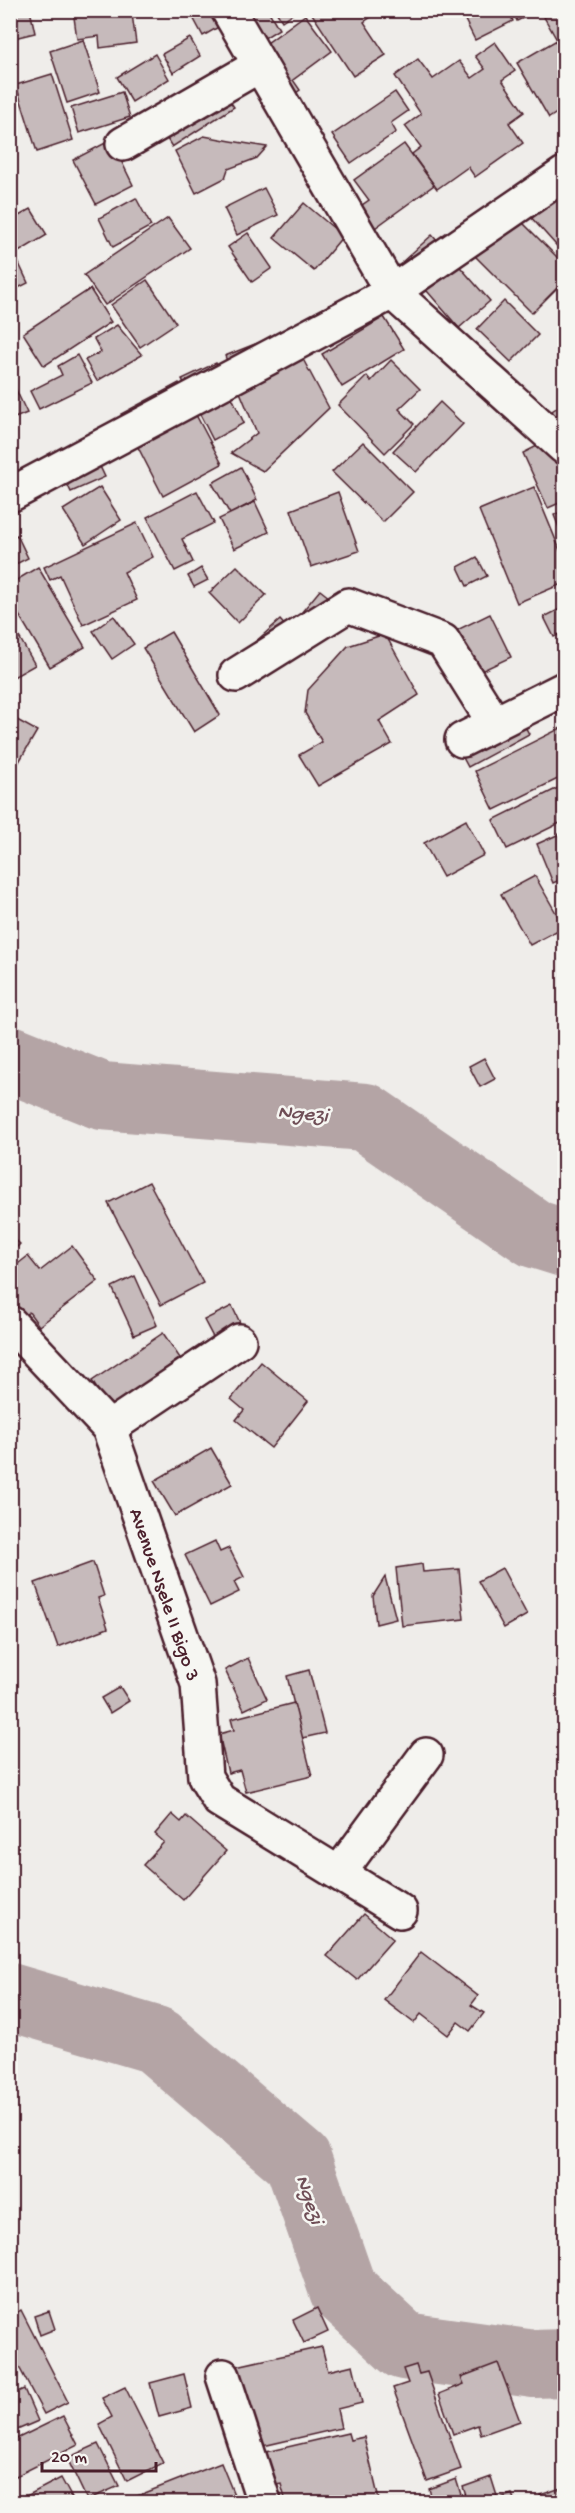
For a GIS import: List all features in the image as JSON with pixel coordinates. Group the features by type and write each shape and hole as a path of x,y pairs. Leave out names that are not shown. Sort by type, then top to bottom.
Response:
{"street":[{"path":"228,10 392,292 564,447"},
{"path":"123,144 260,65"},
{"path":"10,495 392,292 564,174"},
{"path":"236,675 348,605 443,641 495,724"},
{"path":"462,740 564,689"},
{"name":"Avenue Nsele II Bigo 3","path":"10,1323 109,1428 198,1684 205,1777 219,1800 400,1911"},
{"path":"109,1428 239,1341"},
{"path":"339,1873 426,1755"},
{"path":"223,2376 264,2502"}],"building":[{"path":"10,10 30,10 35,33 10,39"},
{"path":"73,10 156,10 132,14 136,43 100,48 99,36 77,39"},
{"path":"189,10 223,10 229,21 203,36"},
{"path":"247,10 268,10 279,29 240,53"},
{"path":"275,10 298,10 282,21"},
{"path":"317,10 381,10 364,22 386,55 353,76 312,14"},
{"path":"479,10 508,10 513,21 475,40 464,18"},
{"path":"512,10 539,10 517,21"},
{"path":"555,10 564,10 564,108 549,118 517,63 557,40 544,17"},
{"path":"305,15 332,51 293,80 300,90 278,106 244,60"},
{"path":"190,38 200,56 173,73 162,54"},
{"path":"83,40 100,92 67,103 50,51"},
{"path":"495,42 515,71 502,80 524,112 509,123 523,143 475,177 468,167 437,189 412,154 421,147 405,126 421,114 395,76 418,59 433,79 459,61 472,78 485,69 475,56"},
{"path":"155,54 169,79 132,102 117,77"},
{"path":"52,74 73,140 37,152 16,85"},
{"path":"10,80 15,101 10,102"},
{"path":"218,83 234,107 172,147 151,113"},
{"path":"122,92 130,117 79,133 71,108"},
{"path":"395,92 408,111 391,123 396,132 351,163 332,135"},
{"path":"204,136 267,147 257,158 228,169 225,178 196,193 175,151"},
{"path":"111,140 133,185 96,204 73,160"},
{"path":"404,144 434,185 368,233 352,212 369,200 354,180"},
{"path":"564,165 564,254 520,205"},
{"path":"264,188 278,215 237,235 224,208"},
{"path":"136,198 151,226 113,247 99,218"},
{"path":"304,203 343,236 314,271 274,238"},
{"path":"31,209 47,235 17,253 10,243 10,221"},
{"path":"510,210 564,264 564,281 532,313 469,250"},
{"path":"168,218 190,248 105,305 84,275"},
{"path":"248,233 272,268 252,282 228,247"},
{"path":"432,235 490,301 459,328 402,262"},
{"path":"16,257 28,283 10,292 10,259"},
{"path":"147,280 176,323 140,347 111,305"},
{"path":"90,289 111,322 44,366 23,333"},
{"path":"504,301 538,335 511,362 477,329"},
{"path":"384,317 404,349 342,387 322,354"},
{"path":"117,325 142,355 97,381 85,360 101,352 94,339"},
{"path":"288,331 329,408 263,471 231,453 257,433 225,356"},
{"path":"77,355 92,383 39,409 30,391 62,375 58,366"},
{"path":"391,360 420,389 399,409 414,424 385,453 338,405 367,376 371,381"},
{"path":"216,363 244,423 213,440 182,379"},
{"path":"10,377 27,413 10,420"},
{"path":"179,383 222,464 163,496 121,414"},
{"path":"440,402 463,424 416,472 393,451"},
{"path":"564,403 564,429 552,411"},
{"path":"553,438 564,463 564,501 548,508 523,453"},
{"path":"363,442 413,492 383,522 332,472"},
{"path":"95,456 105,477 71,492 61,471"},
{"path":"241,467 257,500 230,514 212,483"},
{"path":"100,487 121,520 85,544 63,510"},
{"path":"534,487 564,560 564,583 517,603 479,510"},
{"path":"197,491 214,523 182,539 193,562 175,571 147,517"},
{"path":"338,492 359,551 311,567 291,510"},
{"path":"255,502 269,532 234,549 219,519"},
{"path":"564,510 564,540 554,515"},
{"path":"137,523 153,557 124,572 137,600 83,625 60,575 50,580 44,567"},
{"path":"17,535 28,558 10,567 10,538"},
{"path":"477,557 487,576 467,586 458,567"},
{"path":"237,566 266,595 238,623 209,593"},
{"path":"38,567 85,647 50,667 10,600 10,584"},
{"path":"201,568 208,580 194,587 188,576"},
{"path":"320,590 344,609 296,619"},
{"path":"564,607 564,632 554,637 544,617"},
{"path":"490,614 511,657 477,673 457,630"},
{"path":"114,616 134,644 112,659 93,631"},
{"path":"280,620 296,638 271,661 254,643"},
{"path":"10,621 35,665 10,679"},
{"path":"171,632 220,715 194,732 143,648"},
{"path":"385,634 419,695 379,721 392,744 318,786 299,755 322,742 305,713 308,690 348,646"},
{"path":"513,704 529,734 468,767 452,737"},
{"path":"10,716 37,731 16,767 10,764"},
{"path":"561,728 564,736 564,776 494,810 475,771"},
{"path":"564,785 564,821 507,849 493,820"},
{"path":"466,820 484,855 443,877 424,843"},
{"path":"564,832 564,878 553,883 537,844"},
{"path":"535,876 564,927 530,945 501,894"},
{"path":"484,1058 495,1079 480,1087 469,1066"},
{"path":"149,1182 203,1283 161,1305 108,1203"},
{"path":"10,1235 20,1244 10,1254"},
{"path":"72,1246 98,1281 39,1326 29,1312 17,1322 10,1313 10,1294 14,1292 10,1288 10,1270 28,1256 40,1271"},
{"path":"135,1276 157,1325 134,1335 112,1287"},
{"path":"232,1306 242,1327 215,1341 204,1320"},
{"path":"163,1333 180,1358 110,1410 92,1381"},
{"path":"261,1362 308,1401 271,1448 236,1420 244,1410 231,1399"},
{"path":"211,1448 232,1484 175,1516 154,1481"},
{"path":"215,1541 220,1552 229,1548 244,1577 234,1582 239,1592 210,1606 185,1555"},
{"path":"93,1562 104,1596 98,1598 108,1628 58,1647 35,1583"},
{"path":"422,1564 423,1572 459,1569 464,1619 402,1626 396,1568"},
{"path":"502,1568 527,1615 504,1628 478,1581"},
{"path":"385,1577 396,1619 376,1624 373,1596"},
{"path":"248,1658 267,1699 244,1710 225,1670"},
{"path":"309,1670 325,1733 302,1738 287,1676"},
{"path":"120,1687 129,1701 110,1713 101,1698"},
{"path":"294,1703 312,1776 246,1792 240,1770 228,1773 219,1734 234,1730 231,1719"},
{"path":"172,1814 181,1822 186,1816 226,1851 183,1900 143,1865 164,1842 155,1834"},
{"path":"364,1914 393,1939 357,1980 327,1956"},
{"path":"421,1952 478,1996 471,2005 484,2013 470,2031 458,2022 448,2035 421,2014 414,2023 384,2000"},
{"path":"317,2308 328,2332 304,2343 293,2320"},
{"path":"21,2310 68,2402 44,2414 10,2350 10,2316"},
{"path":"49,2311 55,2329 40,2335 34,2316"},
{"path":"322,2347 328,2371 353,2365 362,2403 337,2409 341,2428 250,2449 232,2367"},
{"path":"498,2363 520,2421 481,2435 478,2425 453,2434 439,2394 464,2384 461,2377"},
{"path":"416,2365 419,2374 427,2372 461,2469 427,2481 393,2388 408,2383 403,2369"},
{"path":"184,2374 192,2408 159,2417 150,2383"},
{"path":"125,2387 163,2463 127,2481 99,2424 112,2417 102,2398"},
{"path":"24,2389 38,2421 10,2433 10,2395"},
{"path":"63,2416 78,2445 10,2479 10,2442"},
{"path":"348,2433 350,2440 364,2437 379,2500 286,2502 281,2484 266,2487 257,2454"},
{"path":"98,2444 119,2486 87,2500 67,2458"},
{"path":"221,2463 237,2502 122,2502"},
{"path":"491,2477 497,2496 480,2502 468,2502 463,2487"},
{"path":"61,2478 74,2502 15,2502"},
{"path":"456,2479 463,2501 433,2502 429,2489"},
{"path":"564,2487 564,2502 542,2502 540,2495"},
{"path":"512,2494 515,2502 490,2502"}],"waterway":[{"name":"Ngezi","path":"10,1059 102,1096 365,1117 535,1234 564,1243"},
{"name":"Ngezi","path":"10,1997 156,2040 298,2161 343,2290 404,2346 534,2364 564,2363"}]}
